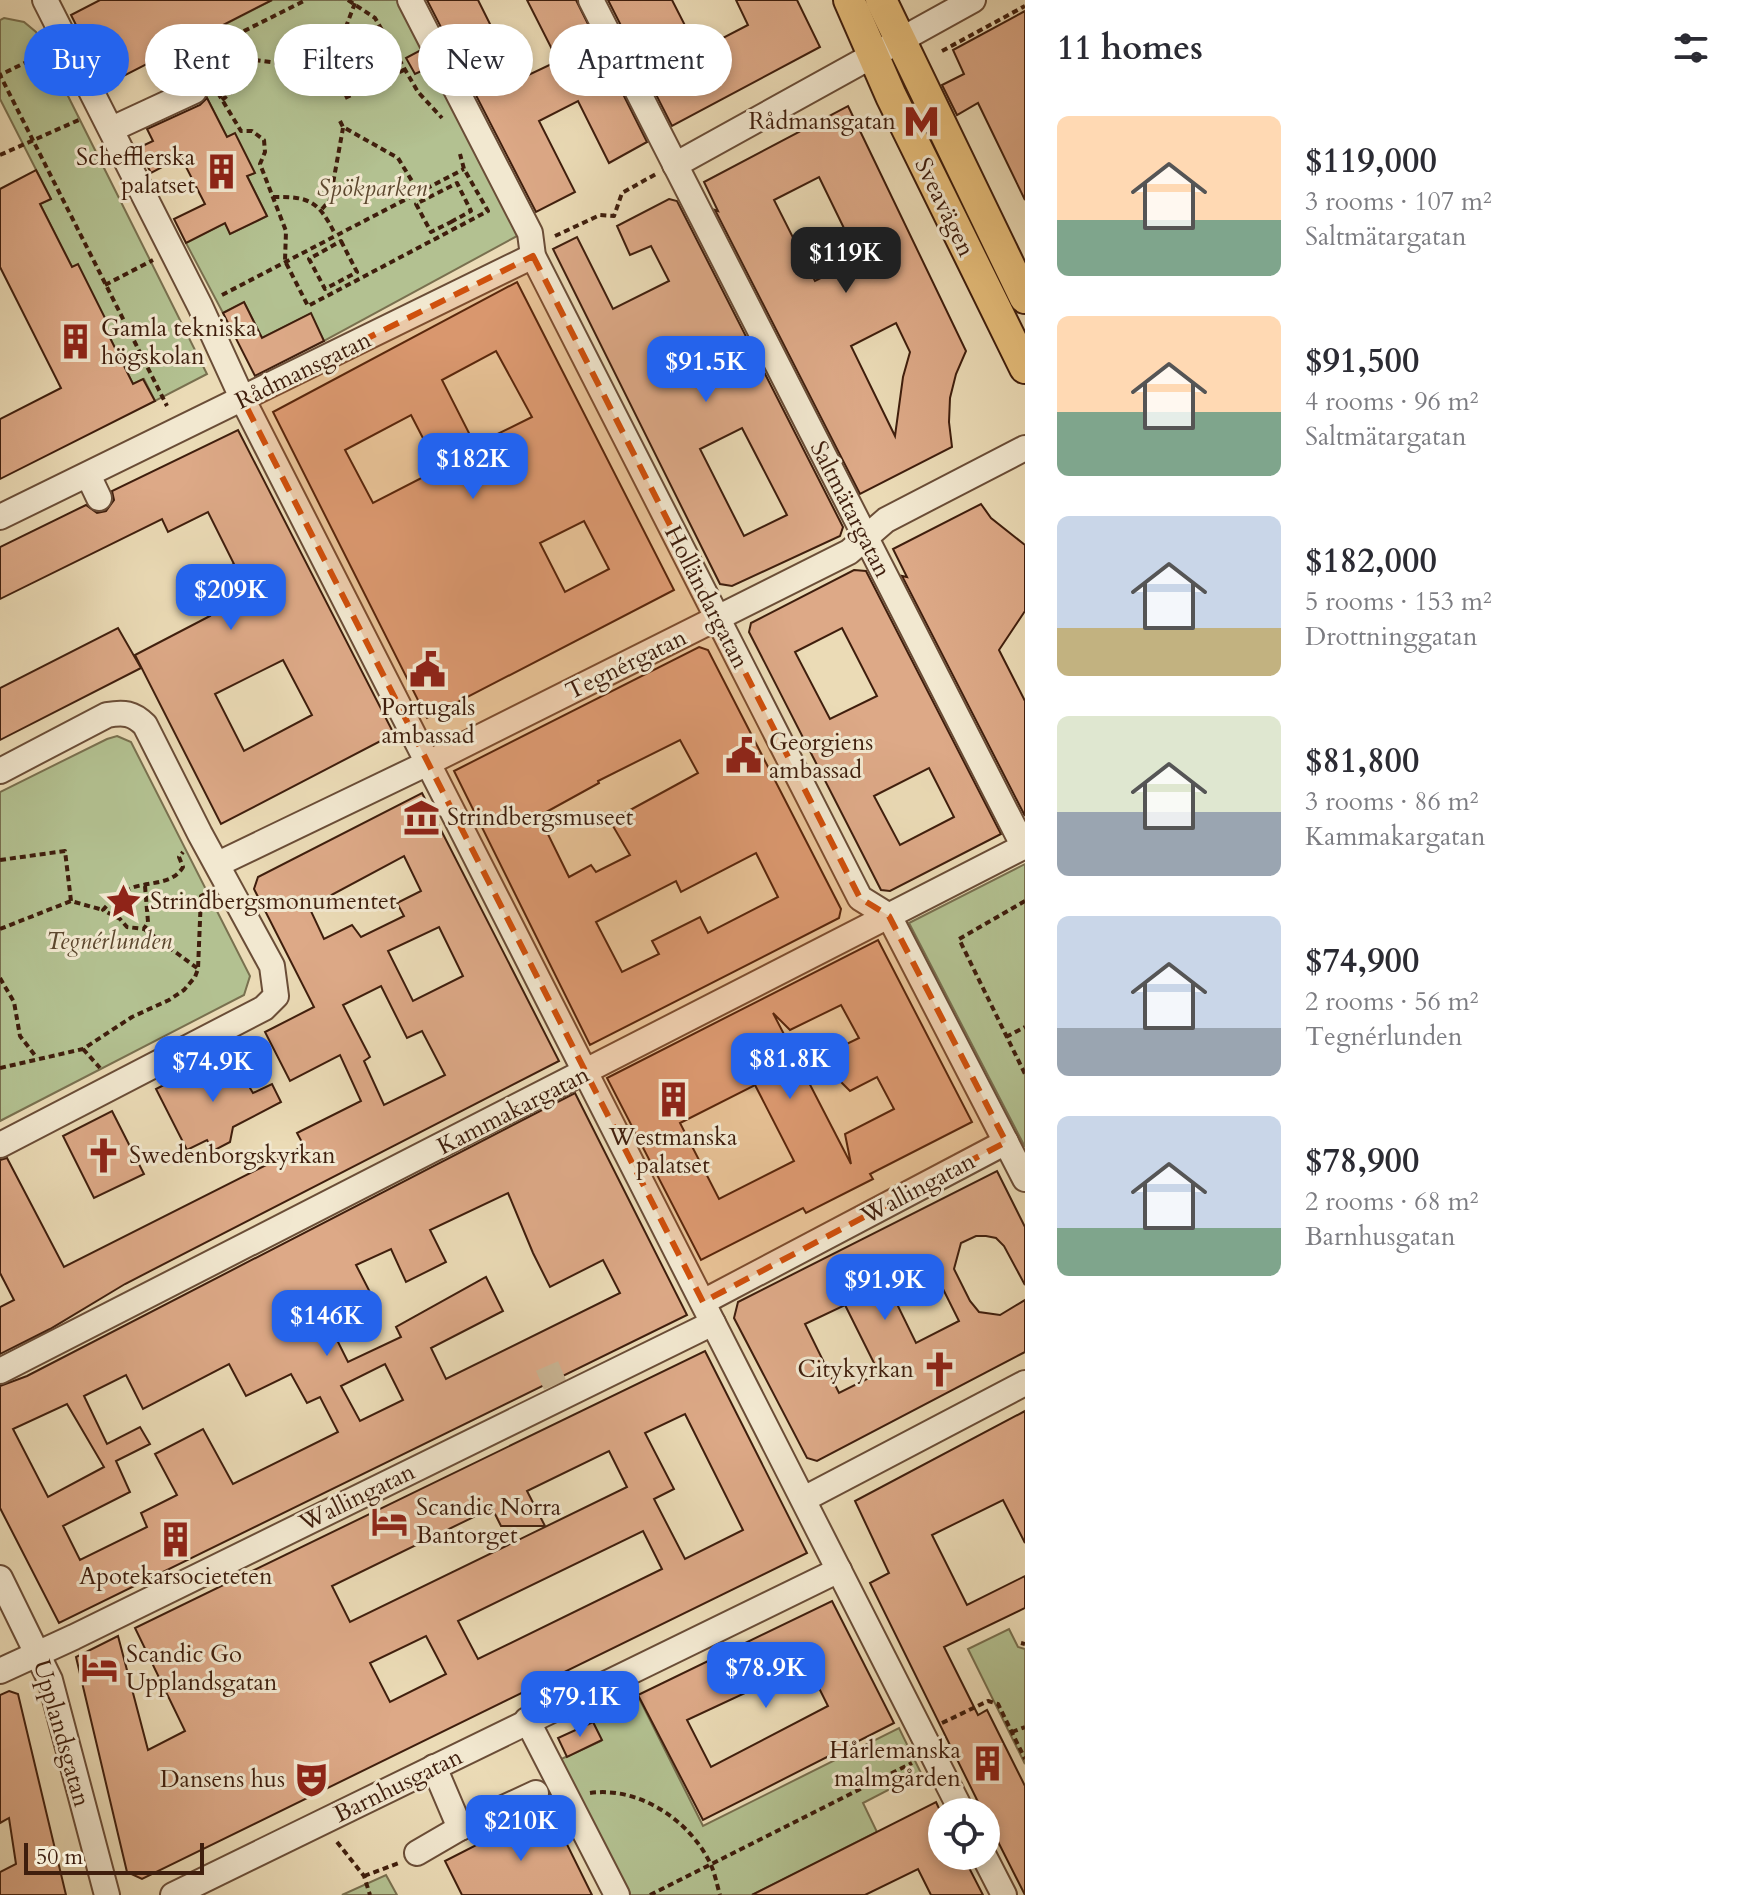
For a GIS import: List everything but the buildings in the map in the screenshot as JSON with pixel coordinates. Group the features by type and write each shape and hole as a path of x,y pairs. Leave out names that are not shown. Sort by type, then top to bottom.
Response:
{"main road":[{"name":"Sveavägen","path":"849,0 873,56 1025,368"},
{"name":"Sveavägen","path":"881,0 1025,298"}],"street":[{"path":"45,0 58,24"},
{"name":"Holländargatan","path":"410,0 530,233 533,256 860,898 889,916 1025,1179"},
{"name":"Saltmätargatan","path":"591,0 666,169 867,539 1025,846"},
{"path":"666,169 973,0"},
{"path":"95,96 200,306 243,400 955,1798"},
{"path":"107,119 170,96"},
{"name":"Rådmansgatan","path":"0,517 533,256"},
{"name":"Tegnérgatan","path":"218,864 428,763 849,552 886,520 1025,448"},
{"path":"88,475 99,498"},
{"path":"0,771 107,715 124,712 135,715 145,725 272,966 276,980 276,996 264,1008 0,1145"},
{"name":"Kammakargatan","path":"0,1371 1025,846"},
{"name":"Wallingatan","path":"0,1671 558,1391 675,1343 745,1279 1006,1142"},
{"path":"804,1499 1025,1383"},
{"name":"Barnhusgatan","path":"173,1895 839,1570"},
{"name":"Upplandsgatan","path":"0,1578 50,1680 107,1895"},
{"path":"527,1720 617,1895"},
{"path":"434,1767 460,1828"},
{"path":"417,1853 460,1828 536,1793"},
{"path":"991,1870 1004,1895"}],"path":[{"path":"258,25 306,0"},
{"path":"348,0 375,18 418,92 445,122"},
{"path":"347,24 355,3"},
{"path":"942,51 1025,6"},
{"path":"24,63 0,75 167,406"},
{"path":"345,98 406,69"},
{"path":"217,96 241,131 252,131 264,140 265,152 260,164 286,231 285,261 308,306 488,211 464,169 459,151"},
{"path":"221,101 227,96"},
{"path":"0,155 107,119"},
{"path":"340,121 343,127 398,158 418,191"},
{"path":"322,209 330,200 343,127"},
{"path":"200,306 464,169"},
{"path":"533,256 545,241 600,215 614,216 622,193 666,169"},
{"path":"457,183 471,211 431,232 416,204 436,194 457,183"},
{"path":"431,185 436,194"},
{"path":"464,197 477,191"},
{"path":"273,197 296,196 322,209 335,234"},
{"path":"451,222 455,229"},
{"path":"326,239 331,247"},
{"path":"341,241 357,272 346,277 325,289 309,259 341,241"},
{"path":"105,285 172,251"},
{"path":"346,277 350,284"},
{"path":"0,860 65,851 71,901"},
{"path":"103,910 115,896 133,887 170,880 180,873 183,867 180,853"},
{"path":"144,929 148,922 145,886"},
{"path":"0,1068 83,1049 132,1017 184,990 198,969 201,896 213,891"},
{"path":"0,929 71,901 103,910 120,919 127,927 144,929 198,969"},
{"path":"1025,901 959,939 1025,1074"},
{"path":"0,978 14,1002 20,1036 37,1058"},
{"path":"1005,1038 1025,1027"},
{"path":"83,1049 102,1070"},
{"path":"650,1895 711,1865 926,1743 988,1701 998,1704 1025,1759"},
{"path":"1012,1732 1025,1727"},
{"path":"567,1798 594,1792 623,1794 646,1801 667,1813 693,1837 711,1865 720,1895"},
{"path":"335,1840 364,1876 370,1895"},
{"path":"364,1876 417,1853"}],"highlighted area":[{"path":"533,256 860,898 889,916 1006,1142 703,1302 243,400"}],"green space":[{"name":"Spökparken","path":"272,0 400,0 418,36 418,96 449,96 519,235 324,341 310,314 262,338 244,302 223,313 186,243 225,223 230,234 267,216 247,176 254,173 227,137 206,96 258,96 258,24 226,24"},
{"path":"4,18 26,24 24,96 68,96 207,374 155,401 144,379 133,384 102,322 106,320 72,267 40,204 51,199 0,99 0,20"},
{"name":"Tegnérlunden","path":"117,736 131,742 250,976 244,995 0,1121 0,792"},
{"path":"1025,864 1025,1147 909,923"},
{"path":"1009,1629 1018,1647 1025,1649 1025,1764 968,1649"},
{"path":"639,1698 703,1826 899,1728 921,1773 863,1803 877,1832 752,1895 628,1895 559,1760 601,1741 593,1722"},
{"path":"386,1875 397,1895 342,1895"}],"tunnel":[{"path":"547,1366 555,1385"}],"place":[{"name":"Rådmansgatan","path":"922,121"},
{"name":"Schefflerska palatset","path":"221,171"},
{"name":"Gamla tekniska högskolan","path":"75,342"},
{"name":"Portugals ambassad","path":"428,670"},
{"name":"Georgiens ambassad","path":"743,756"},
{"name":"Strindbergsmuseet","path":"421,817"},
{"name":"Strindbergsmonumentet","path":"124,901"},
{"name":"Westmanska palatset","path":"673,1100"},
{"name":"Swedenborgskyrkan","path":"103,1155"},
{"name":"Citykyrkan","path":"940,1369"},
{"name":"Scandic Norra Bantorget","path":"390,1521"},
{"name":"Apotekarsocieteten","path":"176,1539"},
{"name":"Scandic Go Upplandsgatan","path":"100,1668"},
{"name":"Hårlemanska malmgården","path":"987,1764"},
{"name":"Dansens hus","path":"311,1779"}]}
